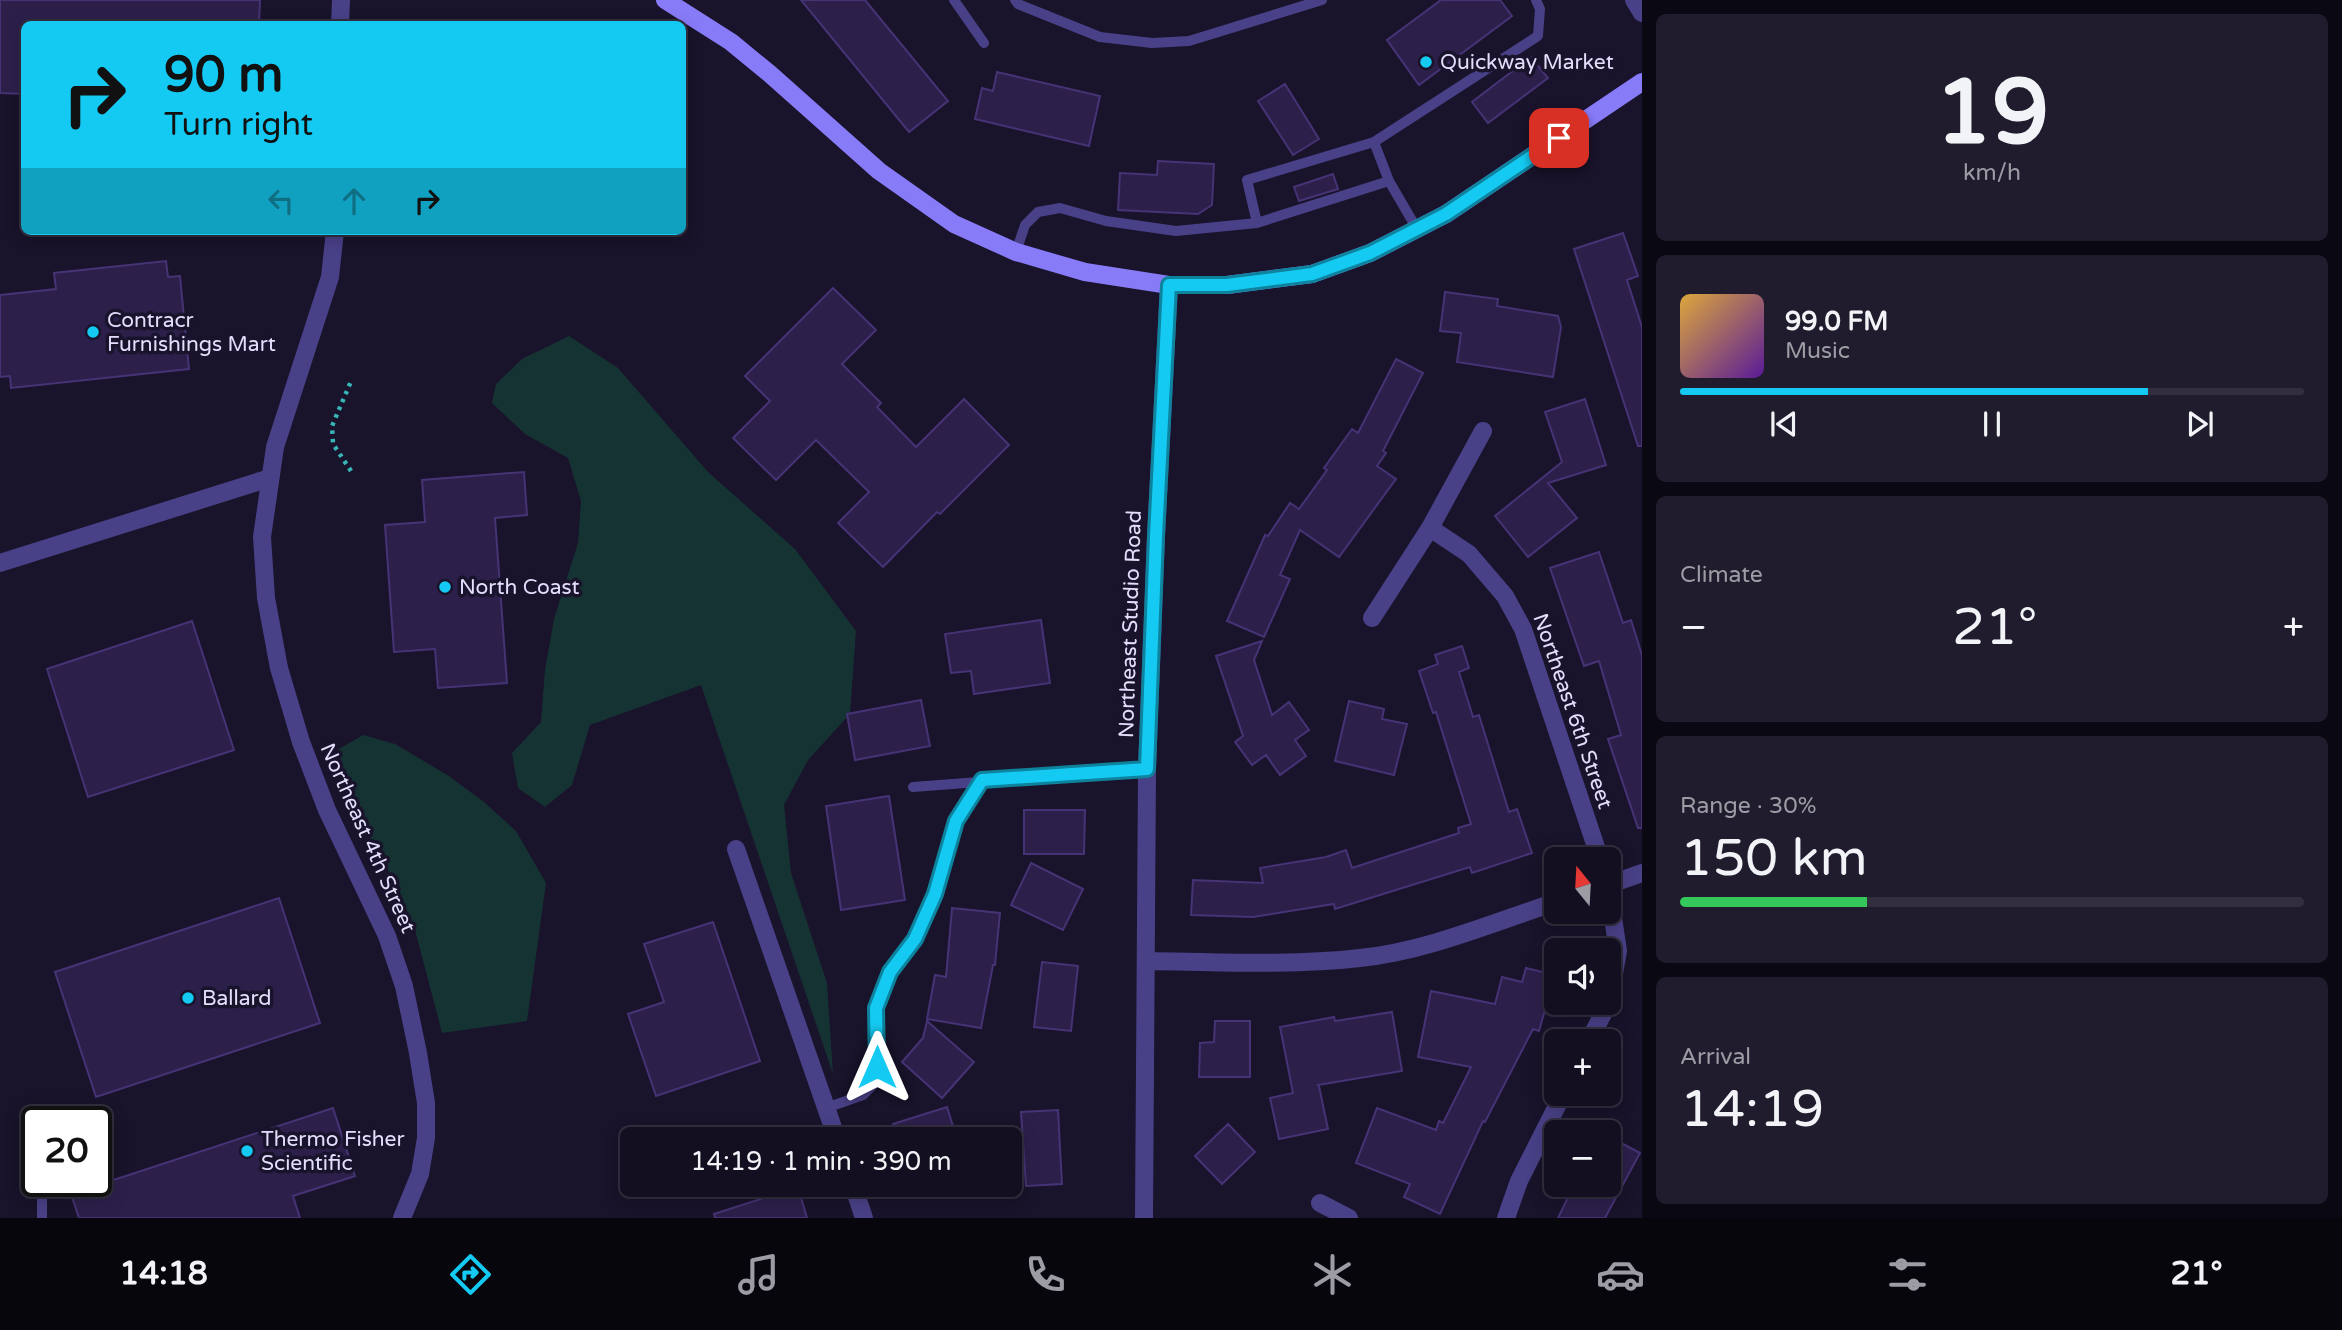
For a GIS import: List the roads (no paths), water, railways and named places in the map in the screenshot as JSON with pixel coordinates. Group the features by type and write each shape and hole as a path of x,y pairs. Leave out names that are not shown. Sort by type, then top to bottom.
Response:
{"main road":[{"path":"665,0 730,42 879,171 954,224 1016,252 1085,272 1169,285 1227,285 1312,274 1370,253 1446,214 1642,82"}],"street":[{"path":"340,21 341,0"},
{"path":"1634,0 1642,13"},
{"name":"Northeast 4th Street","path":"335,235 330,277 275,447 261,537 266,598 279,668 301,742 327,810 387,936 404,986 418,1053 426,1103 426,1138 420,1174 402,1218"},
{"name":"Northeast Studio Road","path":"1144,1218 1147,769 1169,285"},
{"path":"1371,618 1430,528 1483,431"},
{"path":"0,563 270,478"},
{"name":"Northeast 6th Street","path":"1430,528 1469,555 1505,596 1523,629 1596,847"},
{"path":"736,849 833,1127"},
{"path":"1621,880 1642,873"},
{"path":"1146,961 1309,962 1362,958 1417,948 1544,906"},
{"path":"1595,1029 1609,1002 1618,951 1614,924"},
{"path":"1506,1218 1518,1181 1557,1106"},
{"path":"857,1197 864,1218"},
{"path":"1320,1203 1349,1218"}],"lane":[{"path":"954,0 985,43"},
{"path":"1015,0 1018,4 1100,37 1153,43 1189,41 1322,0"},
{"path":"1257,223 1247,180 1374,142 1538,36 1539,9 1536,0"},
{"path":"1374,142 1389,181 1417,229"},
{"path":"1016,252 1025,225 1038,212 1059,208 1106,221 1175,231 1257,223 1389,181"},
{"path":"913,787 1147,769"},
{"path":"826,1108 863,1095 877,1081 876,1008 890,972 915,939 935,894 956,821 982,780"},
{"path":"42,1197 42,1218"}],"place":[{"name":"Quickway Market","path":"1426,62"},
{"name":"Contracr Furnishings Mart","path":"93,332"},
{"name":"North Coast","path":"445,587"},
{"name":"Ballard","path":"188,998"},
{"name":"Thermo Fisher Scientific","path":"247,1151"}]}
